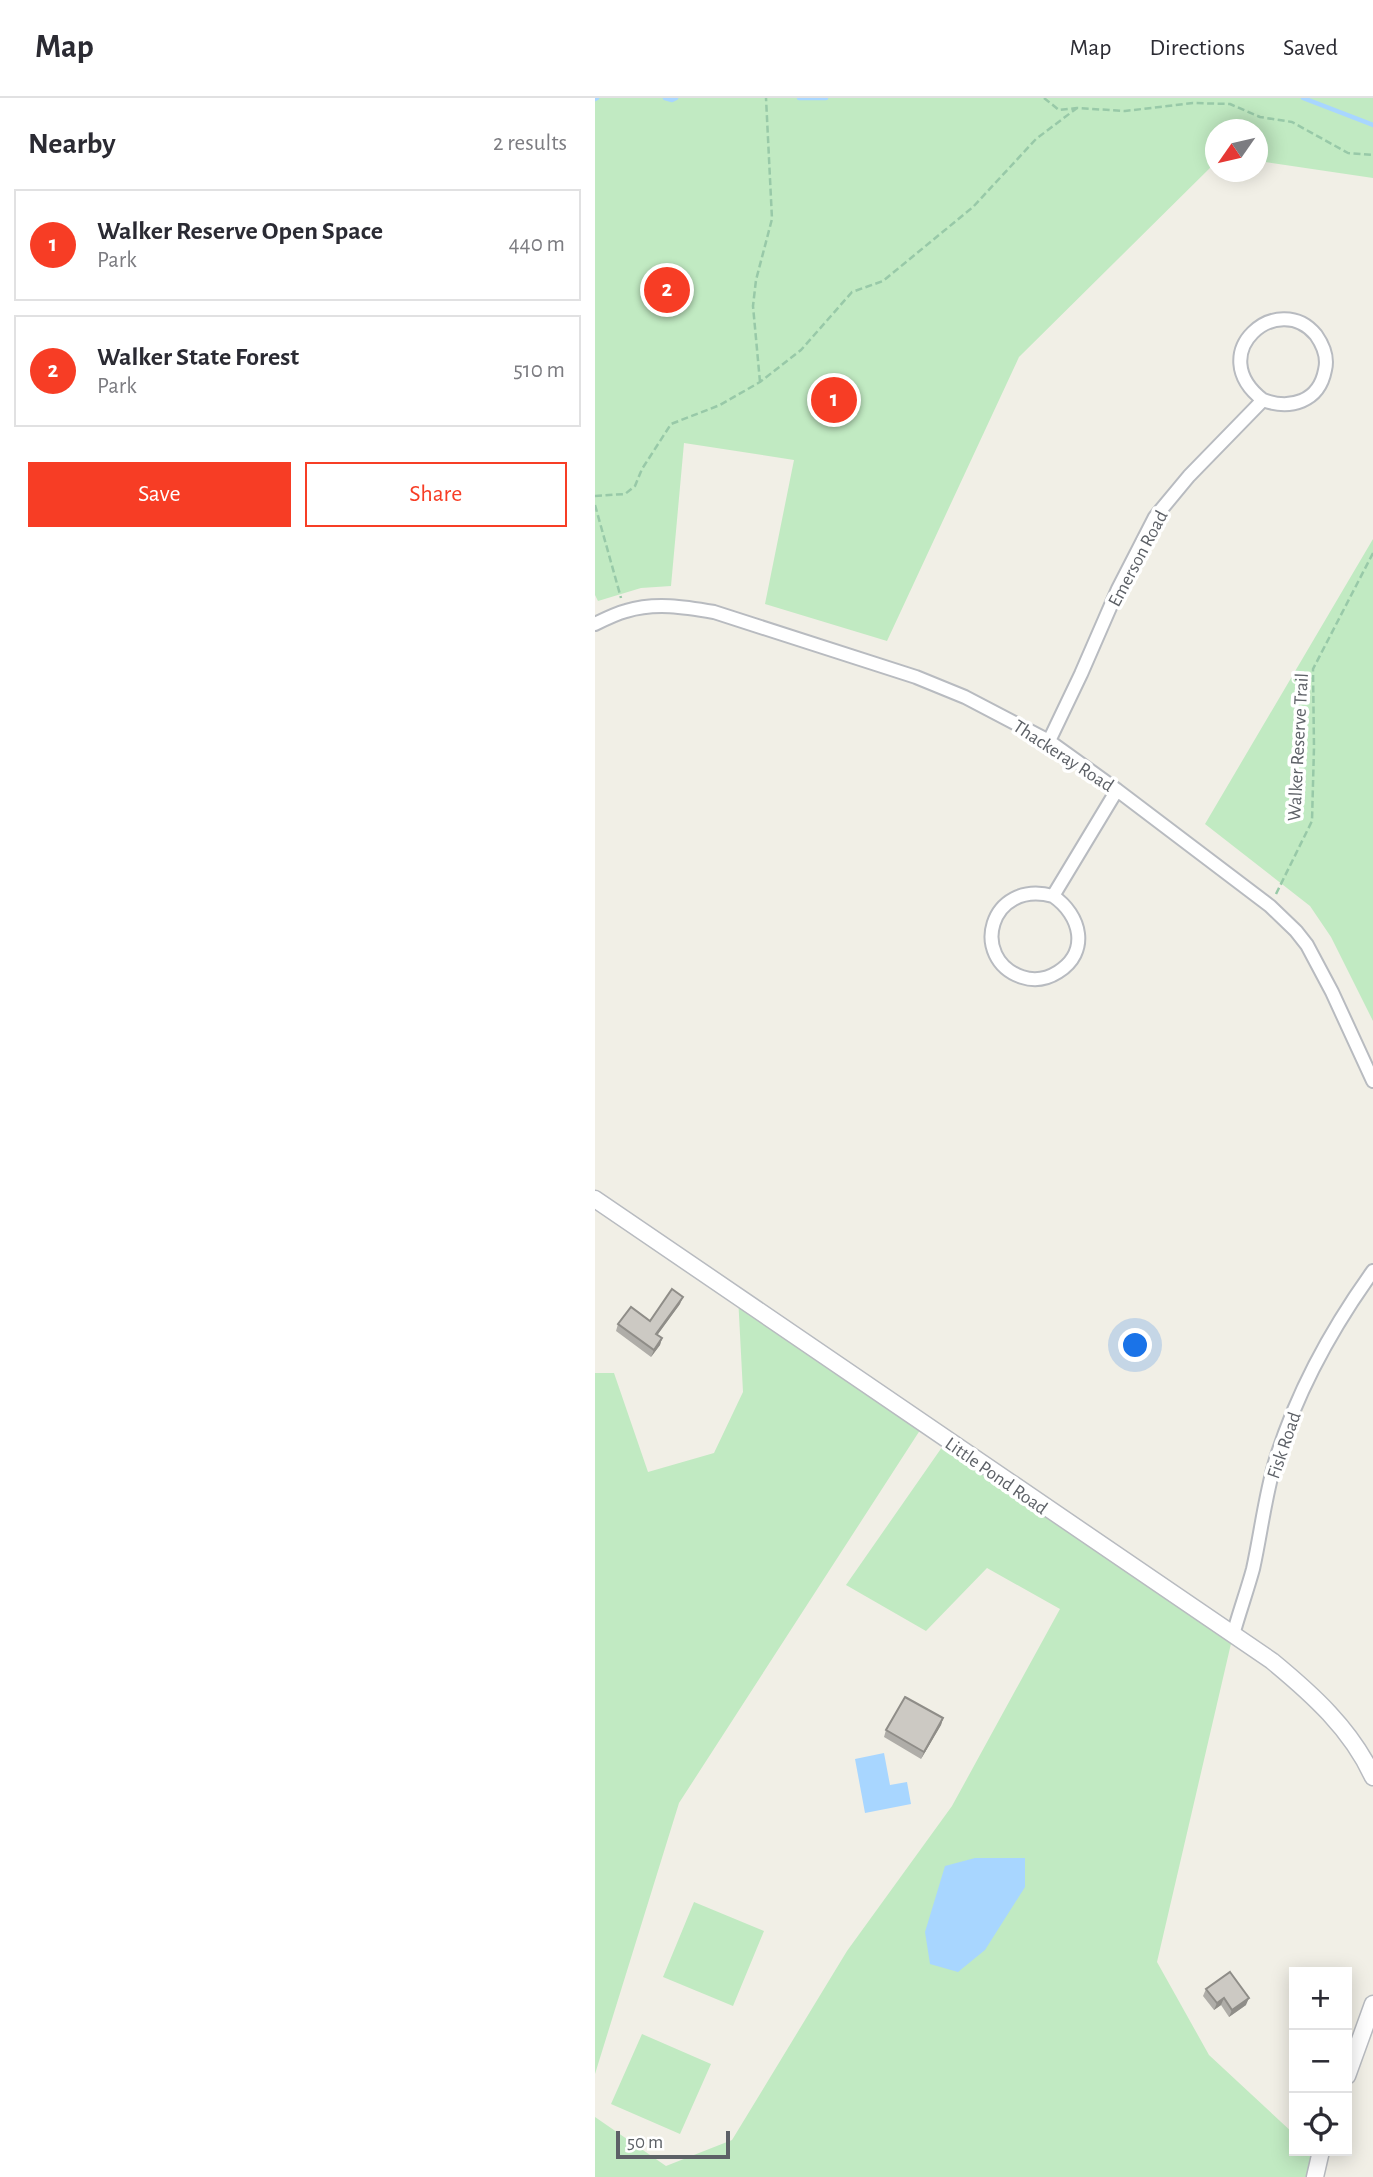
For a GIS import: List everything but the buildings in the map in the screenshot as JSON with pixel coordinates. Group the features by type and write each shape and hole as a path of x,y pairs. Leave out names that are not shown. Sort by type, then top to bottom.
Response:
{"street":[{"path":"1273,320 1302,323 1313,331 1321,342 1326,369 1321,382 1313,393 1302,401 1276,405 1263,400 1251,391 1243,379 1240,364 1248,337 1259,326 1273,320"},
{"name":"Emerson Road","path":"1049,741 1118,589 1155,517 1189,476 1263,400"},
{"name":"Thackeray Road","path":"595,624 624,612 679,606 714,611 928,682 965,697 1049,741 1271,906 1307,945 1373,1081"},
{"path":"1053,897 1117,790"},
{"path":"1039,893 1053,897 1065,904 1076,923 1078,943 1073,957 1064,968 1046,978 1025,978 1011,973 994,950 992,929 1000,909 1011,899 1025,894 1039,893"},
{"name":"Little Pond Road","path":"595,1199 1272,1661 1312,1694 1347,1734 1373,1777"},
{"name":"Fisk Road","path":"1233,1635 1252,1570 1266,1497 1286,1429 1315,1364 1373,1270"},
{"path":"1352,2062 1373,2004"},
{"path":"1315,2177 1320,2156"}],"path":[{"path":"760,382 753,306 756,280 772,219 766,98"},
{"path":"1044,98 1059,110 1077,108 1125,111 1193,103 1230,104 1260,117 1292,122 1348,153 1373,155"},
{"path":"595,496 625,494 635,486 642,469 671,424 720,405 760,382 801,351 852,292 883,281 973,207 1036,139 1077,108"},
{"path":"595,505 624,612"},
{"name":"Walker Reserve Trail","path":"1271,906 1312,821 1313,669 1373,553"}],"green space":[{"path":"595,98 1373,98 1373,178 1268,162 1268,119 1205,119 1205,173 1019,357 887,641 765,604 794,460 684,443 671,586 641,588 598,601 595,595"},
{"path":"1373,539 1373,1021 1331,937 1310,906 1205,824"},
{"path":"738,1296 924,1424 679,1803 595,2074 595,1373 614,1373 648,1472 714,1453 743,1392"},
{"path":"947,1440 1233,1635 1157,1962 1209,2055 1289,2129 1289,2156 1319,2157 1318,2177 595,2177 595,2117 666,2166 732,2140 847,1951 952,1806 1060,1609 987,1568 926,1631 846,1585"},
{"path":"694,1902 764,1931 733,2006 663,1977"},
{"path":"642,2034 711,2064 680,2134 611,2104"}],"water":[{"path":"884,1753 890,1785 907,1782 911,1804 865,1813 855,1759"},
{"path":"975,1858 1025,1858 1025,1887 985,1950 958,1972 930,1964 925,1932 945,1866"}],"waterway":[{"path":"665,98 676,98"},
{"path":"799,98 826,98"},
{"path":"1303,98 1373,125"}],"place":[{"name":"Walker State Forest","path":"667,290"},
{"name":"Walker Reserve Open Space","path":"834,400"}]}
